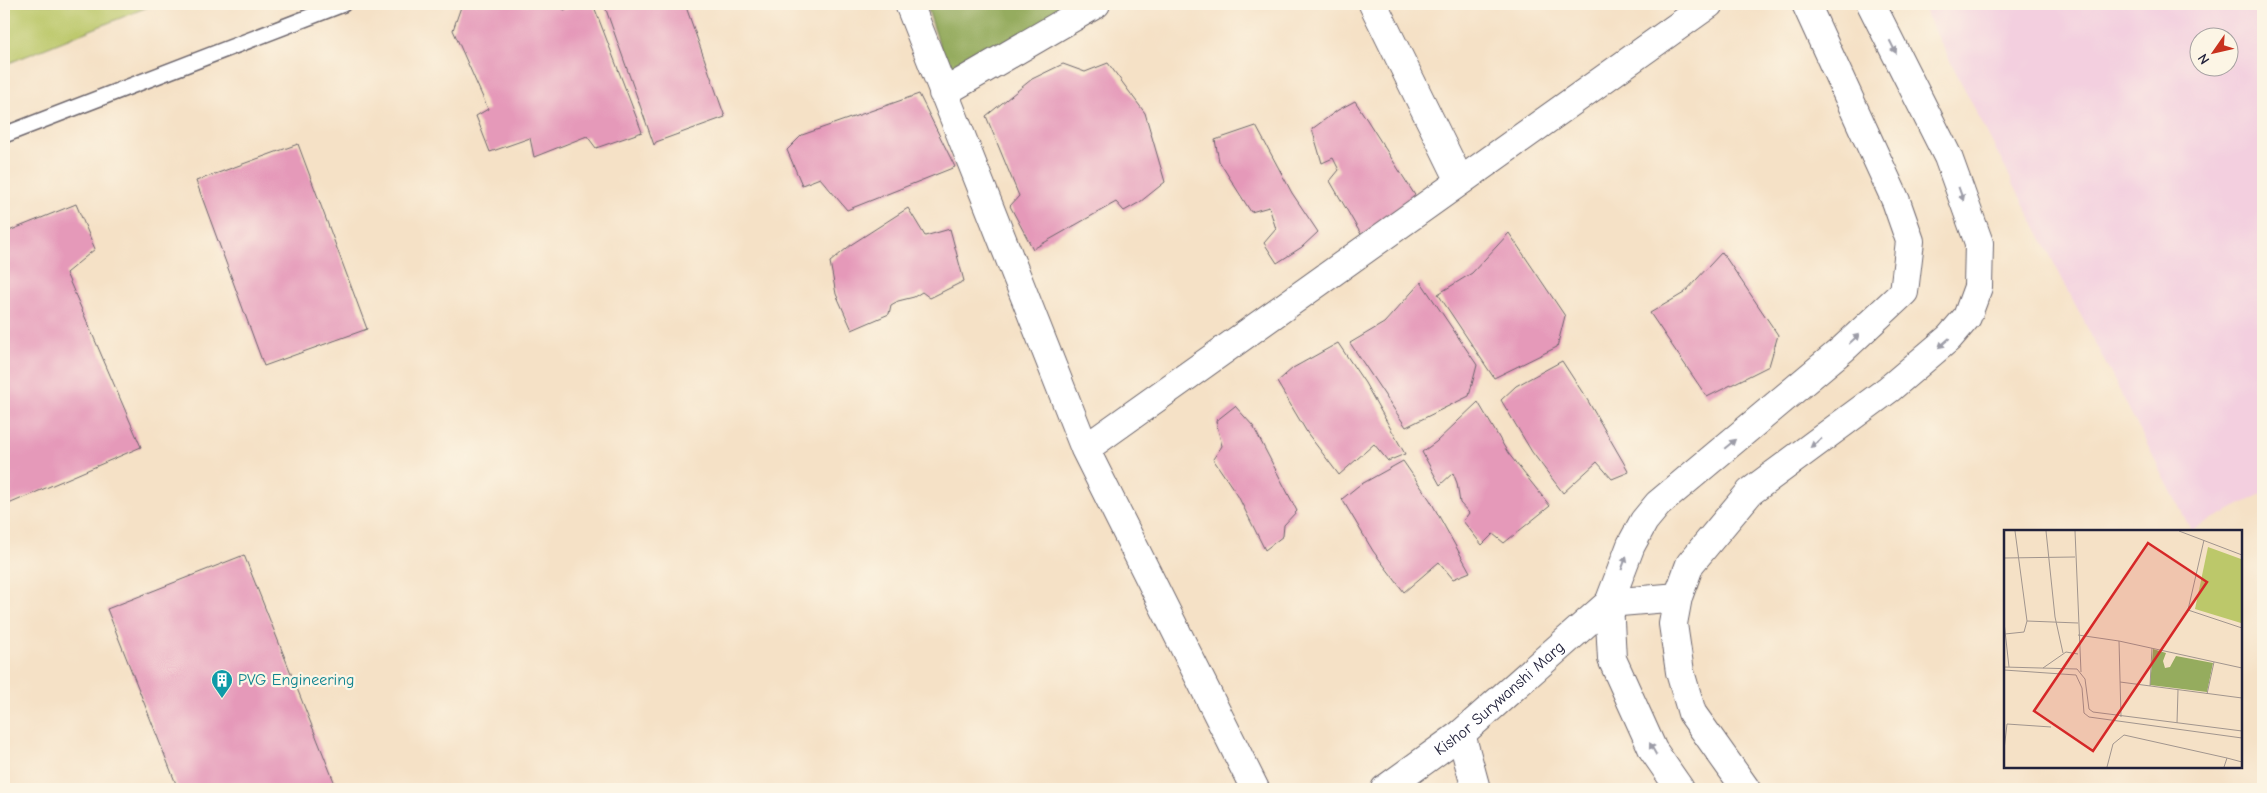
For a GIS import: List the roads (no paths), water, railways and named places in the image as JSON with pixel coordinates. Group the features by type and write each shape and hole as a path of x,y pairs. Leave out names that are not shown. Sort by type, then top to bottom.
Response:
{"street":[{"path":"909,4 1086,449 1255,789"},
{"path":"943,93 1096,4"},
{"path":"1373,4 1460,180"},
{"path":"1086,449 1460,180 1709,4"},
{"path":"1680,789 1653,750 1612,660 1609,603 1631,545 1644,521 1658,504 1843,349 1904,292 1910,241 1896,202 1806,4"},
{"path":"1746,789 1692,713 1680,672 1673,624 1678,597 1690,564 1750,492 1889,389 1949,338 1966,317 1978,287 1979,243 1948,157 1871,4"},
{"path":"1609,603 1678,597"},
{"name":"Kishor Surywanshi Marg","path":"1385,789 1461,734 1609,603"},
{"path":"1461,734 1476,789"}],"lane":[{"path":"4,135 343,4"}],"place":[{"name":"PVG Engineering","path":"222,699"}]}
